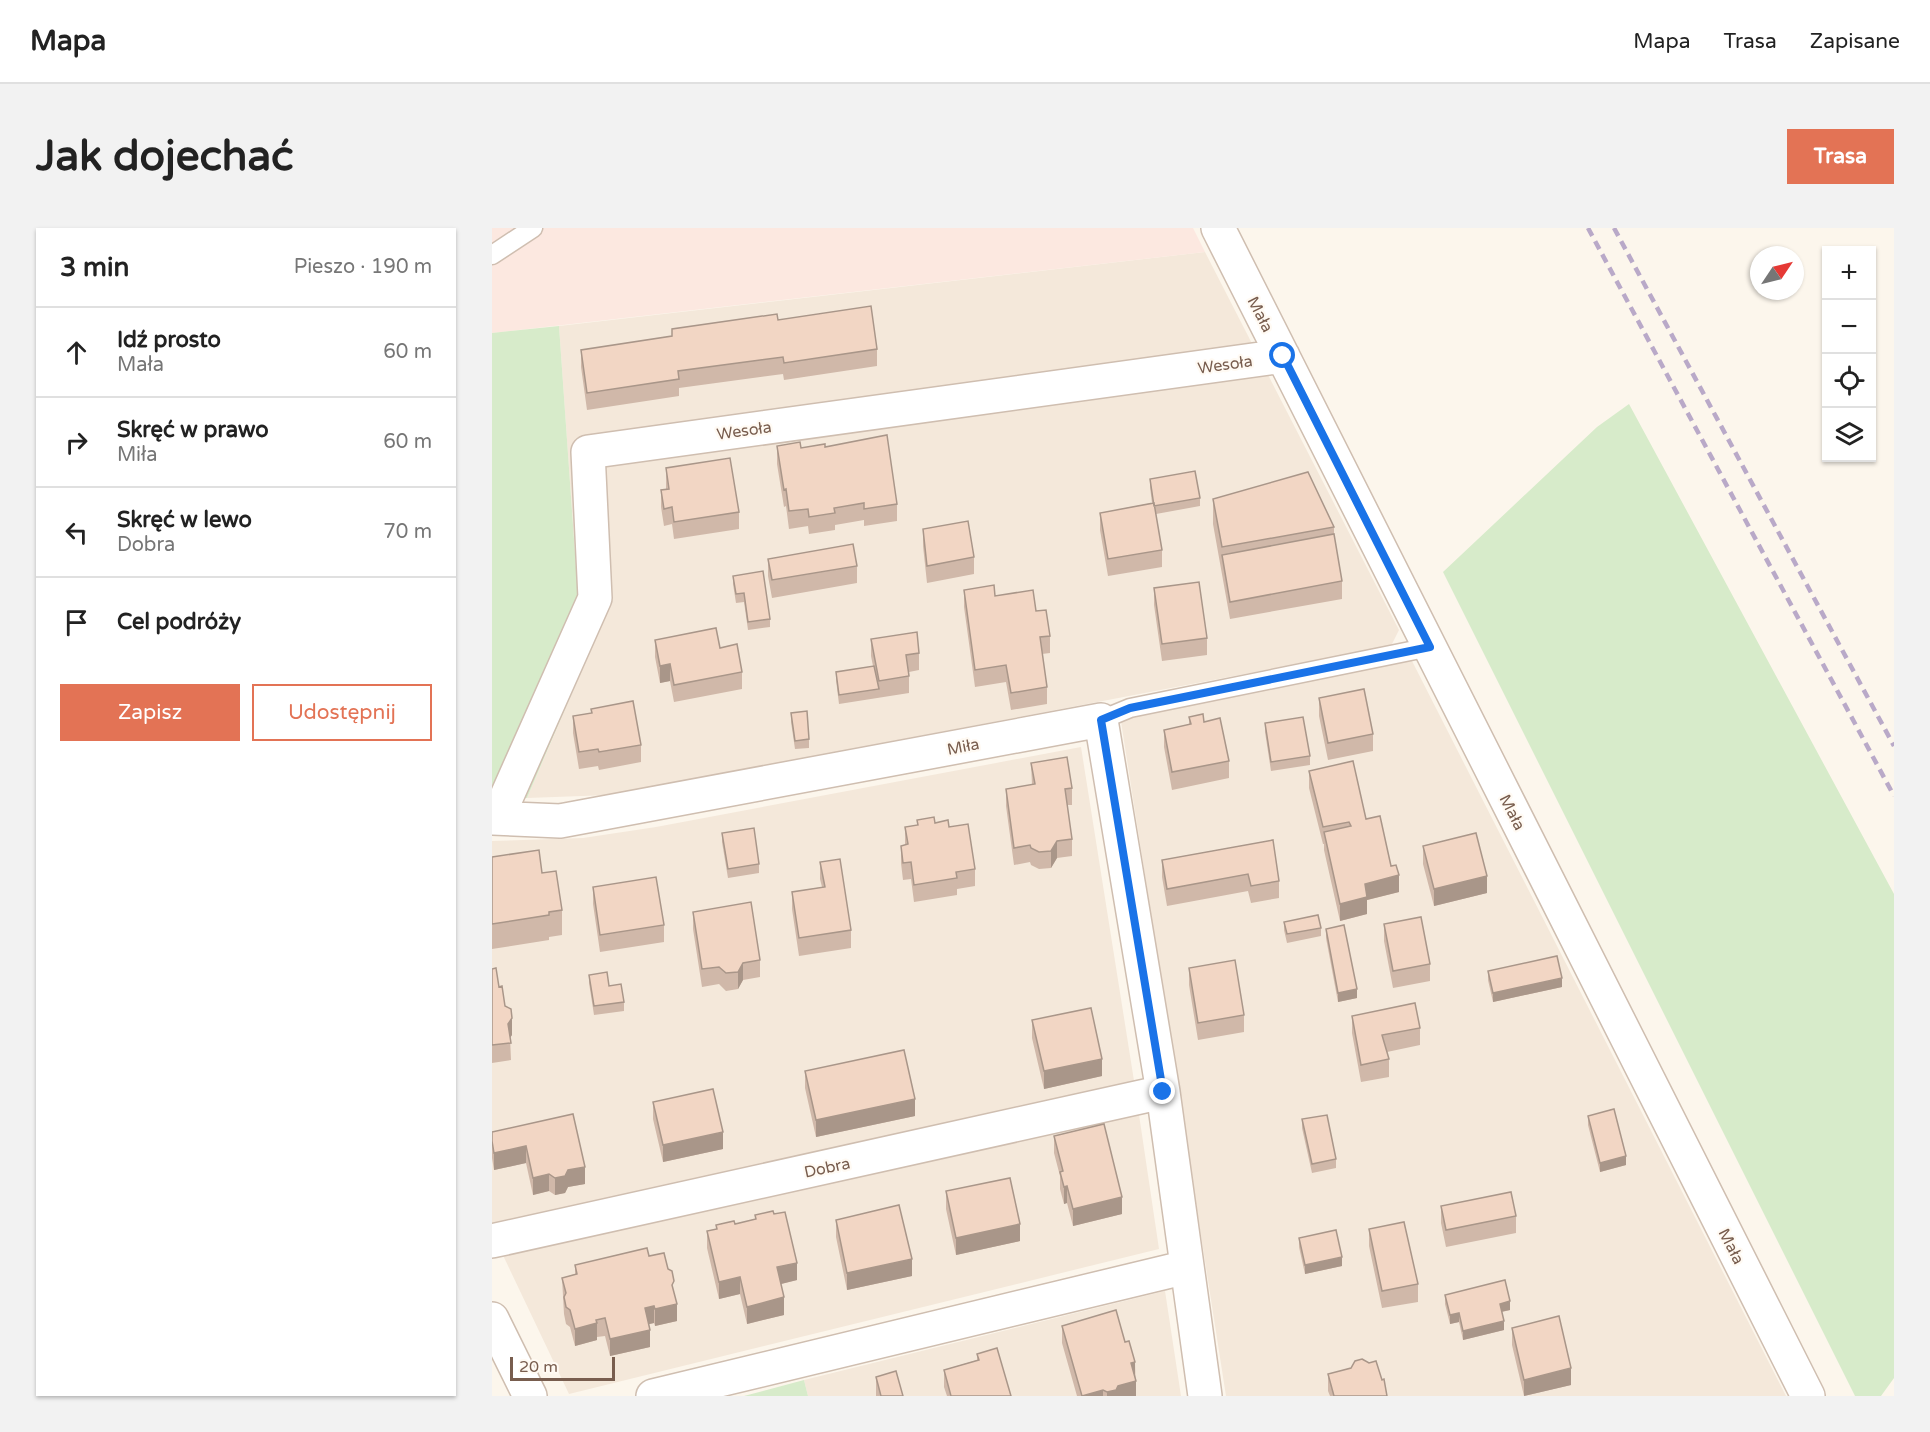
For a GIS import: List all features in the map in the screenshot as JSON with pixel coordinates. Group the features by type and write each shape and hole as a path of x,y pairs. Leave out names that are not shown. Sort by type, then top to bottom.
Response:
{"street":[{"name":"Mała","path":"1218,228 1808,1396"},
{"name":"Wesoła","path":"492,812 502,807 595,598 588,452 1283,356"},
{"name":"Miła","path":"492,818 560,821 1101,720"},
{"path":"1101,720 1163,1092 1205,1396"},
{"name":"Dobra","path":"492,1241 1163,1092"},
{"path":"653,1396 1186,1267"},
{"path":"492,1319 530,1396"}],"lane":[{"path":"492,255 533,228"},
{"name":"Miła","path":"1101,720 1130,708 1430,647"}],"shaded area":[{"path":"492,228 1193,228 1205,252 492,333"},
{"path":"1205,252 1399,630 1391,646 610,795 527,798 612,600 578,596 559,326"},
{"path":"1412,661 1786,1396 1226,1396 1120,715 1257,686"},
{"path":"1081,747 1135,1087 492,1229 492,841 583,838 656,827"},
{"path":"1138,1108 1159,1249 569,1394 500,1249"},
{"path":"1165,1291 1181,1396 808,1396 804,1380"}],"green space":[{"path":"559,326 578,596 612,599 527,798 492,796 492,333"},
{"path":"1629,404 1894,894 1894,1378 1881,1396 1855,1396 1443,572 1597,427"},
{"path":"804,1380 808,1396 744,1396"}],"building":[{"path":"871,306 877,349 784,363 783,357 678,371 679,379 587,393 581,350 672,336 672,329 777,314 778,320"},
{"path":"887,435 897,504 864,509 864,503 834,508 835,513 809,517 808,509 789,511 777,446 800,442 801,448 825,444 825,447"},
{"path":"730,458 739,512 674,522 672,507 664,509 661,490 669,489 666,468"},
{"path":"1195,471 1200,498 1154,506 1150,479"},
{"path":"1308,472 1334,527 1222,547 1213,499"},
{"path":"1154,503 1162,550 1108,559 1100,513"},
{"path":"968,521 974,557 927,566 923,529"},
{"path":"1334,534 1342,581 1230,602 1222,555"},
{"path":"853,544 857,566 772,580 768,559"},
{"path":"763,571 770,619 748,622 744,593 736,594 733,576"},
{"path":"1199,582 1207,638 1162,644 1154,588"},
{"path":"994,585 995,596 1033,590 1036,611 1046,610 1050,636 1040,637 1047,687 1011,693 1006,665 975,670 964,590"},
{"path":"716,628 720,648 737,644 742,672 674,685 670,664 660,666 655,640"},
{"path":"917,632 919,653 906,655 909,676 879,681 871,639"},
{"path":"874,666 879,689 839,695 836,672"},
{"path":"1364,689 1373,734 1328,743 1319,698"},
{"path":"633,701 641,745 599,752 598,749 579,752 573,716 592,713 591,709"},
{"path":"807,711 809,739 795,741 791,713"},
{"path":"1203,714 1204,722 1220,718 1229,761 1172,772 1164,730 1191,724 1189,717"},
{"path":"1303,717 1310,756 1271,762 1265,723"},
{"path":"1067,757 1072,788 1065,789 1072,839 1057,841 1051,851 1039,852 1030,845 1014,848 1006,789 1035,784 1031,763"},
{"path":"1353,761 1366,819 1380,816 1391,866 1396,865 1399,875 1365,884 1367,897 1340,904 1324,832 1351,826 1349,822 1323,827 1309,771"},
{"path":"934,817 935,823 948,820 949,827 968,824 975,869 956,872 957,878 914,885 911,862 903,863 901,846 908,844 905,827 918,825 917,820"},
{"path":"754,828 759,864 728,869 722,833"},
{"path":"1476,833 1487,876 1434,889 1423,846"},
{"path":"1273,840 1279,881 1251,886 1248,874 1167,889 1162,860"},
{"path":"539,850 542,873 556,871 562,910 549,912 549,915 492,924 492,857"},
{"path":"840,859 851,930 799,938 792,892 825,887 820,862"},
{"path":"656,877 664,925 600,935 593,887"},
{"path":"751,902 760,960 743,963 738,972 726,973 719,967 702,969 693,912"},
{"path":"1318,915 1321,928 1287,934 1284,922"},
{"path":"1421,917 1430,964 1393,971 1384,924"},
{"path":"1344,925 1357,989 1338,993 1326,929"},
{"path":"1557,956 1562,978 1493,993 1488,971"},
{"path":"1235,960 1244,1015 1198,1023 1189,968"},
{"path":"496,968 505,1006 511,1009 512,1018 508,1024 511,1043 492,1045 492,969"},
{"path":"607,972 609,986 621,984 624,1002 594,1006 589,975"},
{"path":"1415,1003 1420,1028 1382,1035 1389,1059 1361,1065 1352,1016"},
{"path":"1091,1008 1102,1059 1044,1071 1032,1020"},
{"path":"904,1050 915,1099 816,1120 805,1071"},
{"path":"713,1089 723,1132 663,1145 653,1102"},
{"path":"1614,1109 1626,1156 1600,1163 1588,1116"},
{"path":"573,1114 585,1167 568,1170 565,1176 555,1178 549,1174 533,1178 526,1146 494,1153 492,1132"},
{"path":"1327,1115 1336,1159 1312,1164 1302,1119"},
{"path":"1104,1124 1122,1197 1073,1209 1067,1186 1064,1187 1060,1172 1063,1171 1054,1136"},
{"path":"1010,1178 1020,1224 956,1238 946,1191"},
{"path":"1511,1192 1516,1216 1446,1230 1441,1206"},
{"path":"899,1205 912,1259 847,1273 836,1220"},
{"path":"773,1211 774,1214 785,1212 797,1263 777,1267 784,1297 747,1307 740,1277 719,1282 707,1231 717,1229 716,1225 734,1221 735,1224 756,1219 755,1215"},
{"path":"1404,1222 1418,1284 1382,1291 1369,1229"},
{"path":"1336,1230 1342,1257 1305,1265 1299,1238"},
{"path":"647,1248 649,1256 664,1253 668,1269 672,1271 674,1281 672,1285 677,1304 655,1309 654,1306 645,1308 650,1330 610,1339 605,1318 596,1320 597,1323 575,1329 570,1310 566,1307 564,1297 566,1293 562,1278 577,1274 575,1265"},
{"path":"1505,1280 1510,1301 1500,1304 1504,1321 1463,1331 1459,1313 1450,1315 1445,1295"},
{"path":"1116,1310 1125,1342 1129,1341 1135,1362 1131,1363 1136,1381 1118,1386 1116,1390 1107,1392 1103,1390 1082,1396 1062,1326"},
{"path":"1559,1316 1571,1368 1524,1380 1512,1328"},
{"path":"997,1348 1011,1396 951,1396 944,1370 979,1360 977,1354"},
{"path":"1362,1359 1369,1363 1376,1361 1382,1380 1384,1379 1387,1396 1334,1396 1328,1374 1351,1368 1355,1361"},
{"path":"896,1371 903,1396 881,1396 876,1377"}],"railway":[{"path":"1588,228 1894,796"},
{"path":"1614,228 1894,746"}],"route":[{"path":"1163,1092 1101,720 1130,708 1430,647 1283,356"}]}
